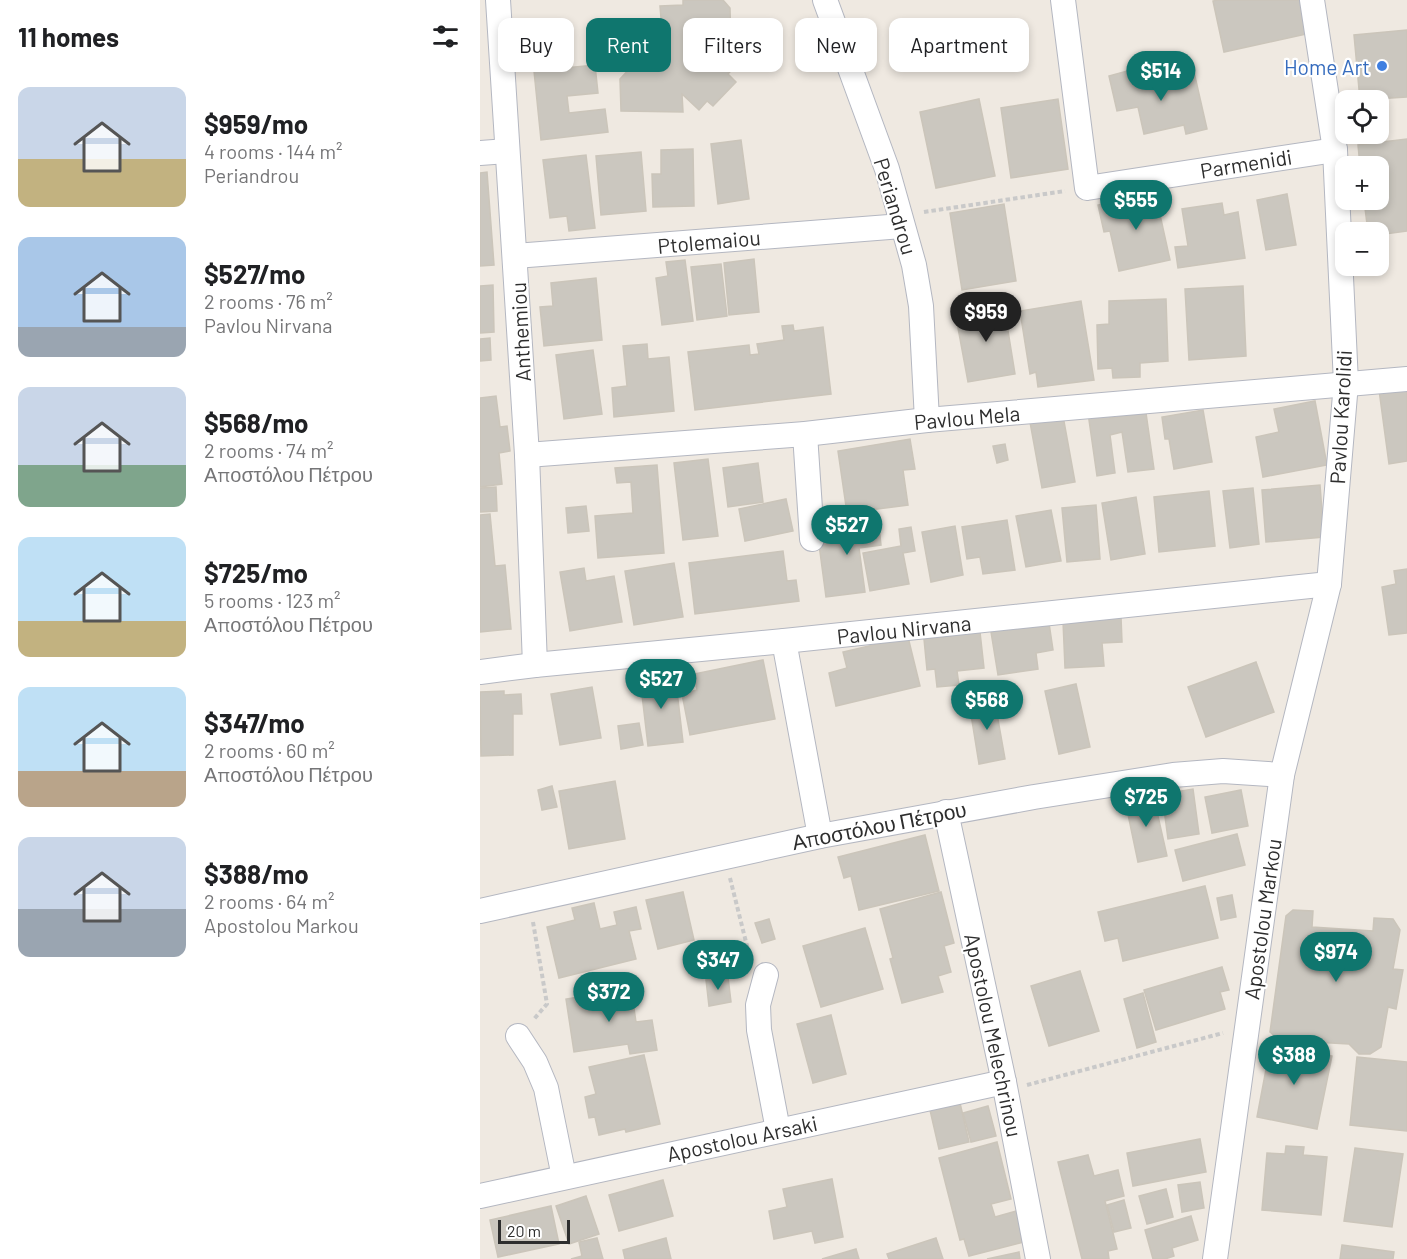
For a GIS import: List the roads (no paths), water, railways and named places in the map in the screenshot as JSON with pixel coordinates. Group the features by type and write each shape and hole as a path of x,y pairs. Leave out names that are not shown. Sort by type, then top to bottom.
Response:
{"street":[{"name":"Anthemiou","path":"498,0 527,455 535,664"},
{"name":"Periandrou","path":"825,0 887,169 914,265 921,306 927,420"},
{"name":"Parmenidi","path":"1063,0 1087,188 1335,150"},
{"name":"Pavlou Karolidi","path":"1312,0 1335,150 1346,383 1329,584"},
{"path":"480,153 507,150"},
{"name":"Ptolemaiou","path":"515,256 901,221"},
{"name":"Pavlou Mela","path":"527,455 805,434 927,420 1407,379"},
{"path":"805,434 812,539"},
{"name":"Pavlou Nirvana","path":"480,672 535,664 784,641 1329,584"},
{"name":"Apostolou Markou","path":"1215,1259 1282,775 1329,584"},
{"path":"784,641 820,836"},
{"name":"Αποστόλου Πέτρου","path":"480,911 820,836 946,812 1173,775 1223,771 1282,775"},
{"name":"Apostolou Melechrinou","path":"946,812 1005,1086 1038,1259"},
{"path":"766,975 758,1005 759,1030 778,1130"},
{"path":"518,1036 536,1062 546,1088 564,1178"},
{"name":"Apostolou Arsaki","path":"480,1196 778,1130 1005,1086"}],"place":[{"name":"Home Art","path":"1382,66"}]}
